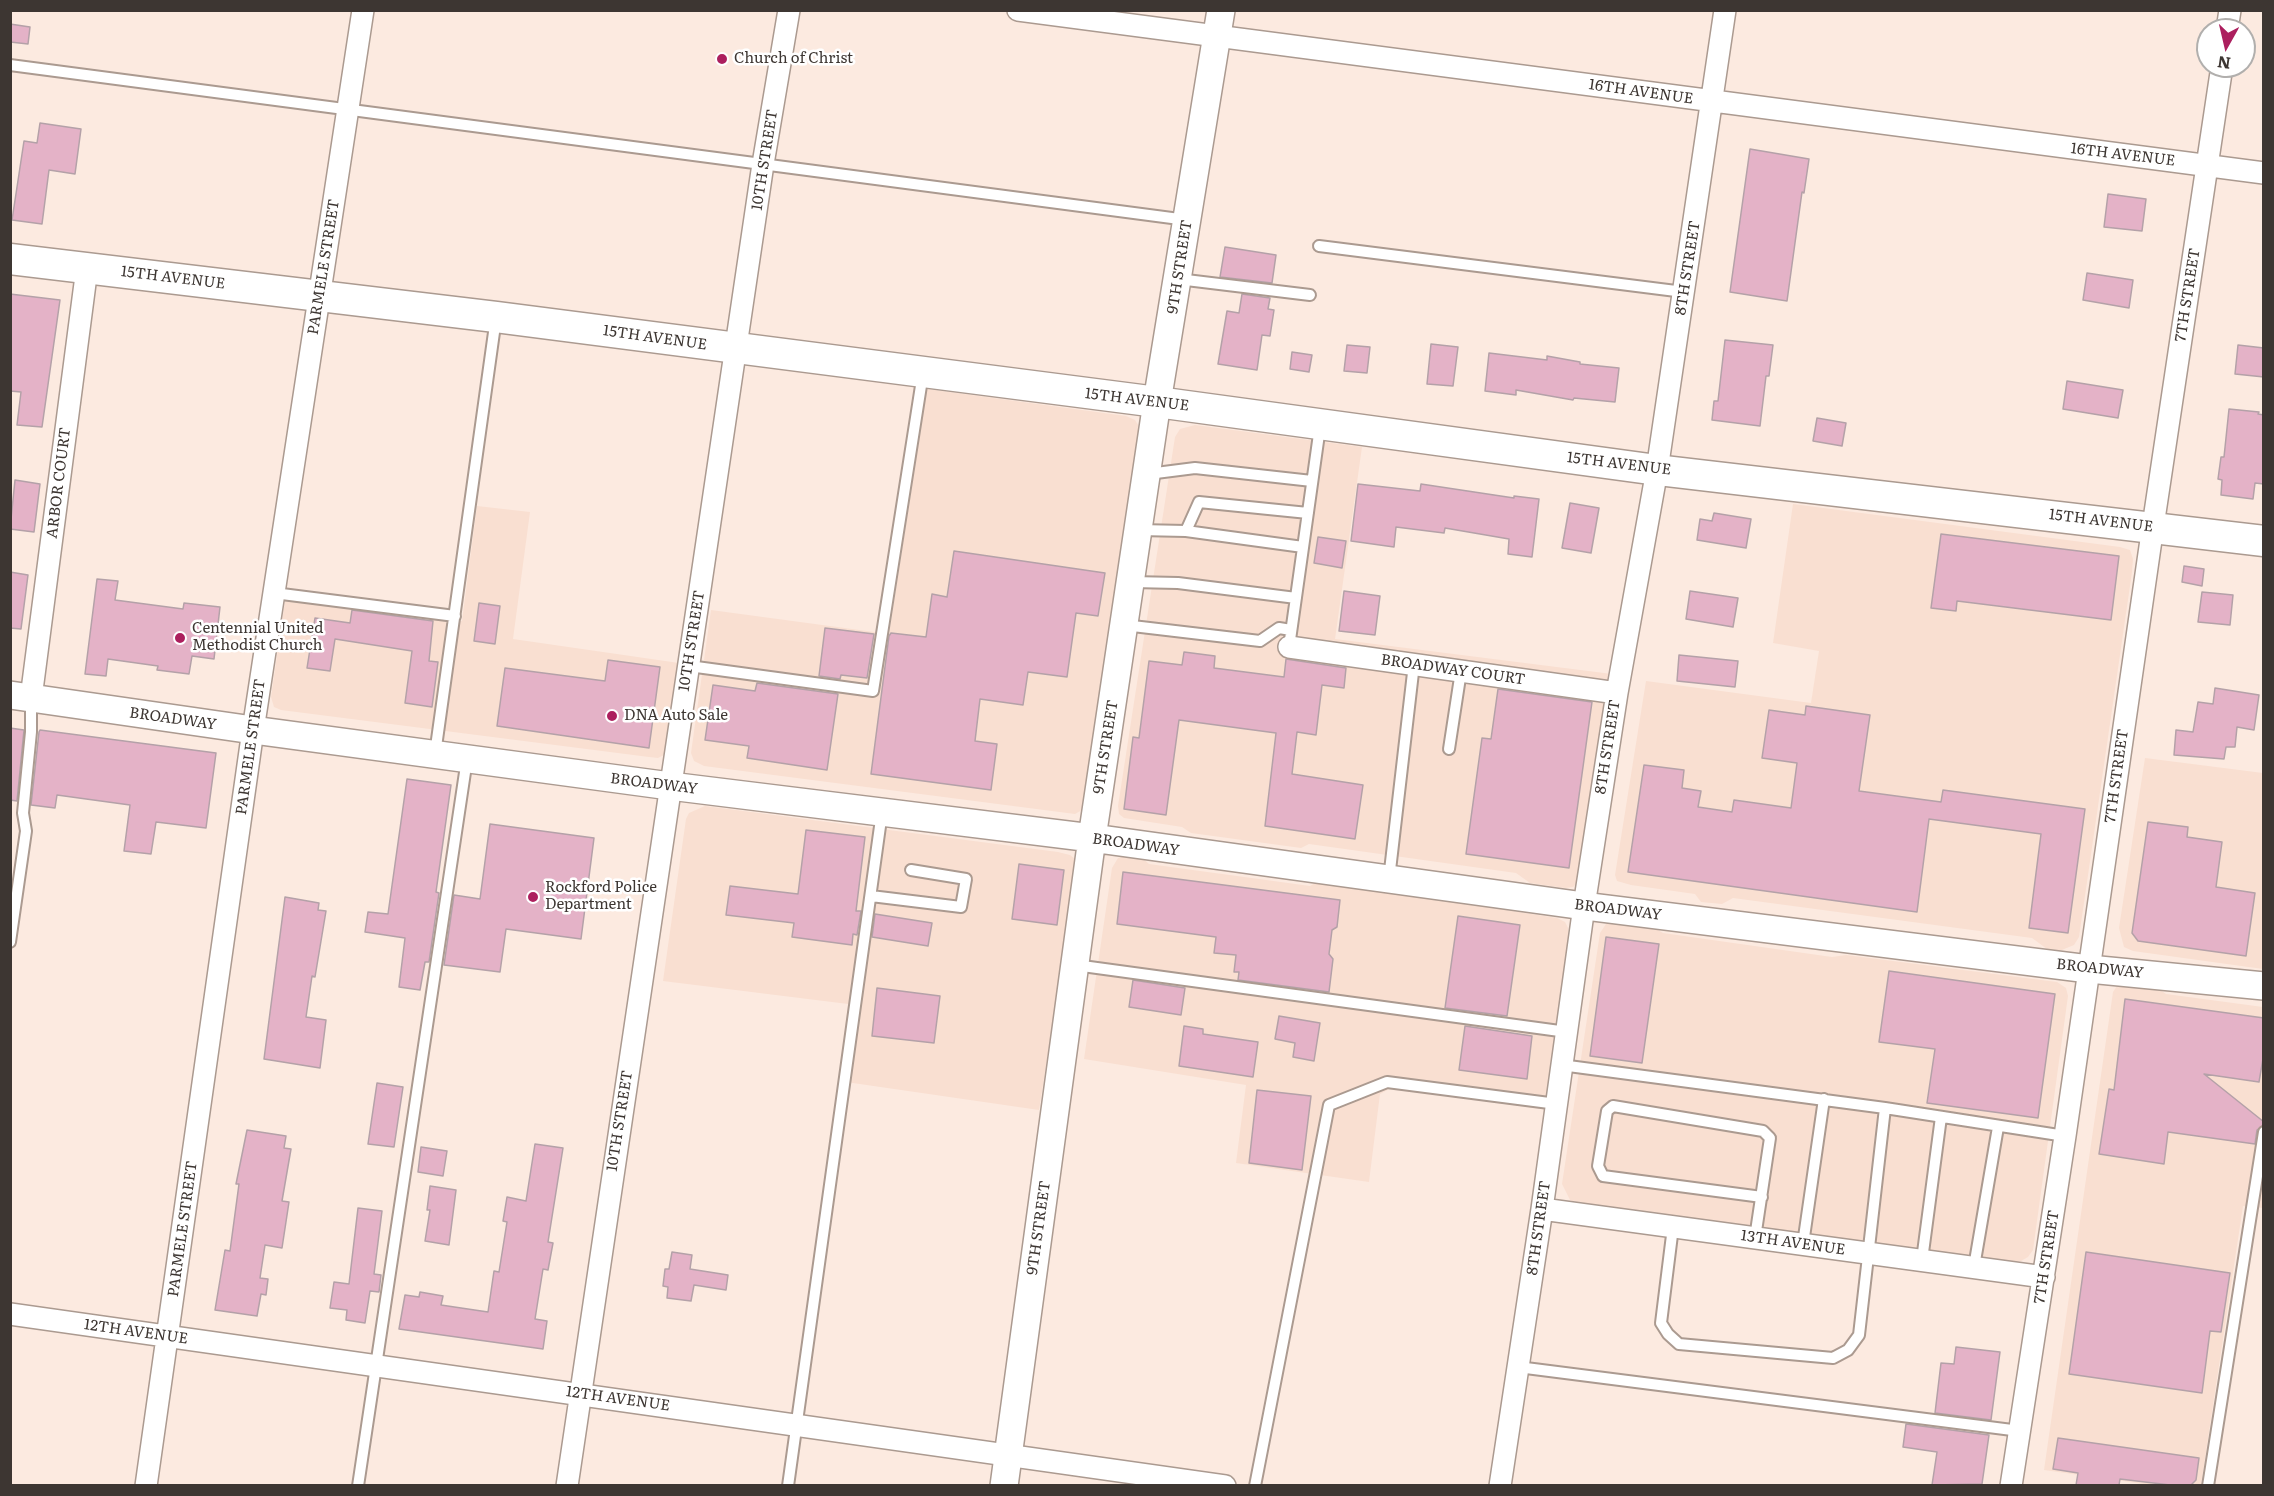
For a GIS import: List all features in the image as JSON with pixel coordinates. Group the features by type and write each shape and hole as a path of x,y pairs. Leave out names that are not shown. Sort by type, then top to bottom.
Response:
{"main road":[{"name":"15TH AVENUE","path":"10,259 496,317 1157,402 1657,470 2153,526 2264,541"}],"street":[{"name":"PARMELE STREET","path":"146,1485 253,730 363,10"},
{"name":"10TH STREET","path":"567,1485 763,164 789,10"},
{"name":"16TH AVENUE","path":"1018,10 1219,23 1713,102 2264,173"},
{"name":"8TH STREET","path":"1500,1485 1542,1209 1557,1104 1560,1065 1567,1032 1584,906 1617,693 1657,470 1725,10"},
{"name":"9TH STREET","path":"1004,1485 1092,838 1157,402 1219,23"},
{"name":"7TH STREET","path":"2011,1485 2065,1136 2220,78"},
{"name":"ARBOR COURT","path":"21,696 87,268"},
{"name":"BROADWAY COURT","path":"1290,638 1414,664 1617,693"},
{"name":"BROADWAY","path":"21,696 467,759 1092,838 1584,906 2089,969 2264,986"},
{"name":"13TH AVENUE","path":"1542,1209 2044,1277"},
{"name":"12TH AVENUE","path":"10,1314 1225,1485"}],"lane":[{"path":"10,65 1187,220"},
{"path":"1319,246 1684,291"},
{"path":"1178,279 1310,295"},
{"path":"435,754 496,317"},
{"path":"689,666 873,691 923,373"},
{"path":"1290,638 1320,424"},
{"path":"1147,474 1195,468 1312,481"},
{"path":"1186,531 1200,502 1308,513"},
{"path":"1138,530 1186,531 1303,547"},
{"path":"1131,582 1178,583 1296,598"},
{"path":"274,593 455,616"},
{"path":"1124,624 1260,641 1279,628 1290,638"},
{"path":"1389,879 1414,664"},
{"path":"1449,749 1461,671"},
{"path":"10,942 26,831 23,813 31,732 21,696"},
{"path":"358,1485 467,759"},
{"path":"10,811 23,813"},
{"path":"788,1485 882,813"},
{"path":"871,896 961,907 966,879 911,870"},
{"path":"1075,965 1567,1032"},
{"path":"1560,1065 1824,1099 2065,1136"},
{"path":"1255,1485 1329,1105 1387,1082 1557,1104"},
{"path":"1803,1244 1824,1099"},
{"path":"1755,1238 1762,1197 1770,1138 1763,1131 1613,1106 1607,1111 1598,1166 1603,1176 1762,1197"},
{"path":"1673,1227 1661,1323 1668,1334 1679,1344 1833,1358 1848,1350 1859,1335 1885,1108"},
{"path":"1922,1260 1941,1117"},
{"path":"1974,1267 1998,1127"},
{"path":"2208,1485 2264,1132"},
{"path":"1518,1367 2020,1431"}],"shaded area":[{"path":"927,389 1126,416 1135,420 1140,428 1087,803 1075,814 704,766 694,761 691,753 711,610 889,634"},
{"path":"1195,425 1362,447 1335,639 1612,674 1578,883 1573,887 1565,888 1530,883 1516,873 1309,844 1301,848 1191,833 1182,827 1124,818 1119,814 1118,806 1175,437 1180,429"},
{"path":"1793,504 2130,550 2133,559 2132,572 2079,937 2074,945 2057,952 2047,949 2032,938 1733,898 1722,904 1701,902 1695,894 1617,881 1615,875 1646,681 1811,703 1819,651 1773,643"},
{"path":"477,506 530,512 513,639 679,663 668,748 664,755 658,758 649,757 281,710 274,707 271,697 285,601 462,621"},
{"path":"2145,758 2263,773 2263,969 2133,951 2124,947 2119,928"},
{"path":"705,806 1058,852 1075,859 1077,867 1039,1110 839,1081 848,1004 663,981 686,819 689,813"},
{"path":"1139,855 1149,864 1310,886 1319,881 1493,906 1557,918 1565,922 1568,937 1548,1110 1391,1088 1380,1094 1369,1182 1236,1163 1246,1085 1084,1059 1112,868 1118,858"},
{"path":"1614,918 1650,925 1663,933 1832,957 1846,955 2057,982 2066,988 2068,996 2033,1250 2028,1257 2012,1262 1577,1204 1570,1200 1562,1184 1600,933"},
{"path":"2123,983 2156,987 2166,994 2263,1007 2263,1208 2243,1206 2201,1485 2151,1485 2044,1470 2113,992"}],"building":[{"path":"10,24 30,27 28,44 10,42"},
{"path":"40,123 81,129 75,174 49,170 42,224 12,220 24,141 37,143"},
{"path":"1750,149 1809,159 1804,193 1802,192 1787,301 1730,292"},
{"path":"2108,194 2146,199 2142,231 2104,227"},
{"path":"1225,247 1276,255 1272,283 1220,277"},
{"path":"2087,273 2133,280 2129,308 2083,300"},
{"path":"10,294 60,300 42,427 17,425 21,392 10,391"},
{"path":"1242,294 1270,298 1268,309 1274,310 1270,336 1262,335 1257,370 1218,364 1227,311 1239,313"},
{"path":"1725,340 1773,345 1769,376 1766,376 1760,426 1712,420 1714,401 1718,401"},
{"path":"1431,344 1458,347 1453,386 1427,384"},
{"path":"1347,345 1370,347 1367,373 1344,371"},
{"path":"2238,345 2264,348 2264,377 2235,374"},
{"path":"1292,352 1312,355 1309,372 1290,369"},
{"path":"1489,353 1547,360 1547,356 1580,362 1580,364 1619,368 1615,402 1574,398 1573,400 1516,390 1516,395 1485,391"},
{"path":"2067,381 2123,390 2118,418 2063,409"},
{"path":"2229,409 2259,412 2258,414 2264,415 2264,484 2255,483 2253,499 2221,495 2222,480 2218,479 2221,457 2224,457"},
{"path":"1817,418 1846,423 1842,446 1813,441"},
{"path":"15,480 40,484 34,532 10,529"},
{"path":"1358,484 1420,491 1421,484 1514,498 1514,496 1539,499 1532,557 1508,554 1509,539 1445,528 1444,533 1396,527 1394,547 1351,541"},
{"path":"1570,503 1599,508 1591,553 1562,548"},
{"path":"1714,513 1751,519 1746,548 1697,540 1700,519 1712,521"},
{"path":"1941,534 2119,556 2111,620 1957,601 1956,611 1931,608"},
{"path":"1318,537 1346,541 1342,568 1314,563"},
{"path":"954,551 1105,573 1098,616 1076,613 1067,677 1028,672 1023,705 980,699 975,741 997,744 991,790 871,774 889,636 891,633 926,637 932,594 947,597"},
{"path":"2184,566 2204,569 2202,586 2182,582"},
{"path":"10,572 28,575 21,629 10,628"},
{"path":"97,579 118,581 115,600 183,609 184,603 220,607 214,659 192,656 189,674 157,670 158,666 108,659 106,676 85,674"},
{"path":"1344,591 1380,596 1375,635 1339,631"},
{"path":"1690,591 1738,598 1733,627 1686,619"},
{"path":"2202,592 2233,595 2230,625 2198,622"},
{"path":"479,603 500,606 495,644 474,641"},
{"path":"352,610 433,621 429,661 438,662 432,707 405,703 412,651 335,639 330,671 307,668 315,618 350,623"},
{"path":"825,628 874,634 867,678 841,675 840,679 819,676"},
{"path":"1184,652 1215,656 1214,668 1284,677 1286,659 1346,668 1344,688 1322,685 1316,735 1297,732 1292,774 1363,785 1355,839 1265,826 1276,733 1179,720 1166,815 1124,809 1133,737 1139,738 1149,661 1182,665"},
{"path":"1679,655 1738,661 1735,687 1677,681"},
{"path":"608,660 660,667 649,748 497,726 505,668 605,681"},
{"path":"757,683 838,694 827,770 747,758 749,746 705,740 713,685 755,691"},
{"path":"2215,688 2259,695 2254,730 2237,727 2235,747 2226,747 2224,759 2174,755 2176,730 2193,732 2198,702 2213,704"},
{"path":"1498,689 1592,702 1569,868 1466,854 1482,738 1491,739"},
{"path":"1806,706 1870,715 1859,791 1941,802 1943,790 2085,809 2068,933 2029,928 2041,834 1929,819 1917,912 1628,872 1644,765 1684,770 1682,788 1701,791 1698,807 1732,812 1734,800 1791,808 1797,763 1762,758 1769,710 1805,715"},
{"path":"10,728 24,730 17,801 10,800"},
{"path":"40,730 216,753 206,828 156,822 151,854 124,851 130,805 57,795 55,808 31,805"},
{"path":"407,779 451,785 429,962 425,962 420,990 399,987 405,938 365,932 368,912 388,914"},
{"path":"2148,822 2188,827 2187,837 2222,842 2216,887 2255,893 2246,956 2138,941 2132,933"},
{"name":"Rockford Police Department","path":"490,824 594,838 581,939 506,929 500,972 444,965 454,895 480,899"},
{"path":"806,830 865,837 856,911 861,911 857,935 853,934 852,945 792,937 794,923 726,915 730,886 798,894"},
{"path":"1019,864 1064,870 1057,925 1012,919"},
{"path":"1123,872 1340,900 1337,927 1332,930 1329,954 1333,959 1329,992 1238,980 1239,972 1234,972 1236,955 1214,953 1216,937 1117,924"},
{"path":"285,897 319,903 318,910 326,911 306,1017 326,1020 320,1068 264,1059"},
{"path":"875,914 932,923 928,946 872,937"},
{"path":"1458,916 1520,925 1507,1016 1445,1008"},
{"path":"1606,937 1659,944 1642,1063 1590,1056"},
{"path":"1889,971 2055,994 2038,1118 1927,1103 1935,1049 1879,1042"},
{"path":"1133,980 1185,988 1181,1015 1129,1007"},
{"path":"877,988 940,996 934,1043 872,1036"},
{"path":"2125,999 2264,1018 2264,1053 2259,1082 2204,1074 2264,1122 2264,1125 2257,1130 2255,1144 2168,1132 2164,1164 2099,1154 2109,1089 2114,1090"},
{"path":"1279,1016 1320,1023 1314,1061 1293,1057 1295,1043 1275,1039"},
{"path":"1184,1026 1203,1029 1203,1034 1258,1042 1253,1077 1179,1066"},
{"path":"1465,1026 1532,1036 1527,1079 1459,1070"},
{"path":"377,1083 403,1087 394,1147 368,1144"},
{"path":"1257,1090 1311,1096 1302,1170 1249,1163"},
{"path":"247,1130 286,1136 284,1148 291,1149 282,1201 289,1202 282,1248 265,1245 260,1278 268,1279 266,1295 261,1294 257,1316 215,1310 225,1250 230,1251 239,1184 236,1184"},
{"path":"535,1144 563,1148 548,1242 553,1243 548,1270 543,1269 535,1319 547,1321 543,1349 399,1329 405,1295 419,1297 420,1292 443,1296 441,1305 488,1312 494,1271 499,1272 507,1222 503,1221 507,1197 526,1201"},
{"path":"421,1147 447,1151 443,1176 418,1172"},
{"path":"430,1186 456,1190 449,1245 425,1241 430,1210 427,1210"},
{"path":"358,1208 382,1211 374,1274 381,1275 379,1292 370,1291 365,1323 346,1320 347,1310 330,1308 334,1282 349,1284"},
{"path":"672,1252 692,1255 690,1269 728,1275 726,1290 694,1285 691,1301 667,1298 668,1287 663,1286 665,1269 669,1269"},
{"path":"2086,1252 2230,1273 2221,1332 2210,1331 2202,1393 2069,1374"},
{"path":"1956,1347 2000,1352 1991,1420 1935,1413 1941,1363 1954,1364"},
{"path":"1906,1424 1989,1435 1982,1484 1932,1485 1937,1452 1903,1447"},
{"path":"2058,1438 2199,1458 2196,1480 2191,1485 2120,1479 2119,1485 2076,1485 2078,1473 2053,1469"}],"place":[{"name":"Church of Christ","path":"722,59"},
{"name":"Centennial United Methodist Church","path":"180,638"},
{"name":"DNA Auto Sale","path":"612,716"},
{"name":"Rockford Police Department","path":"533,897"}]}
